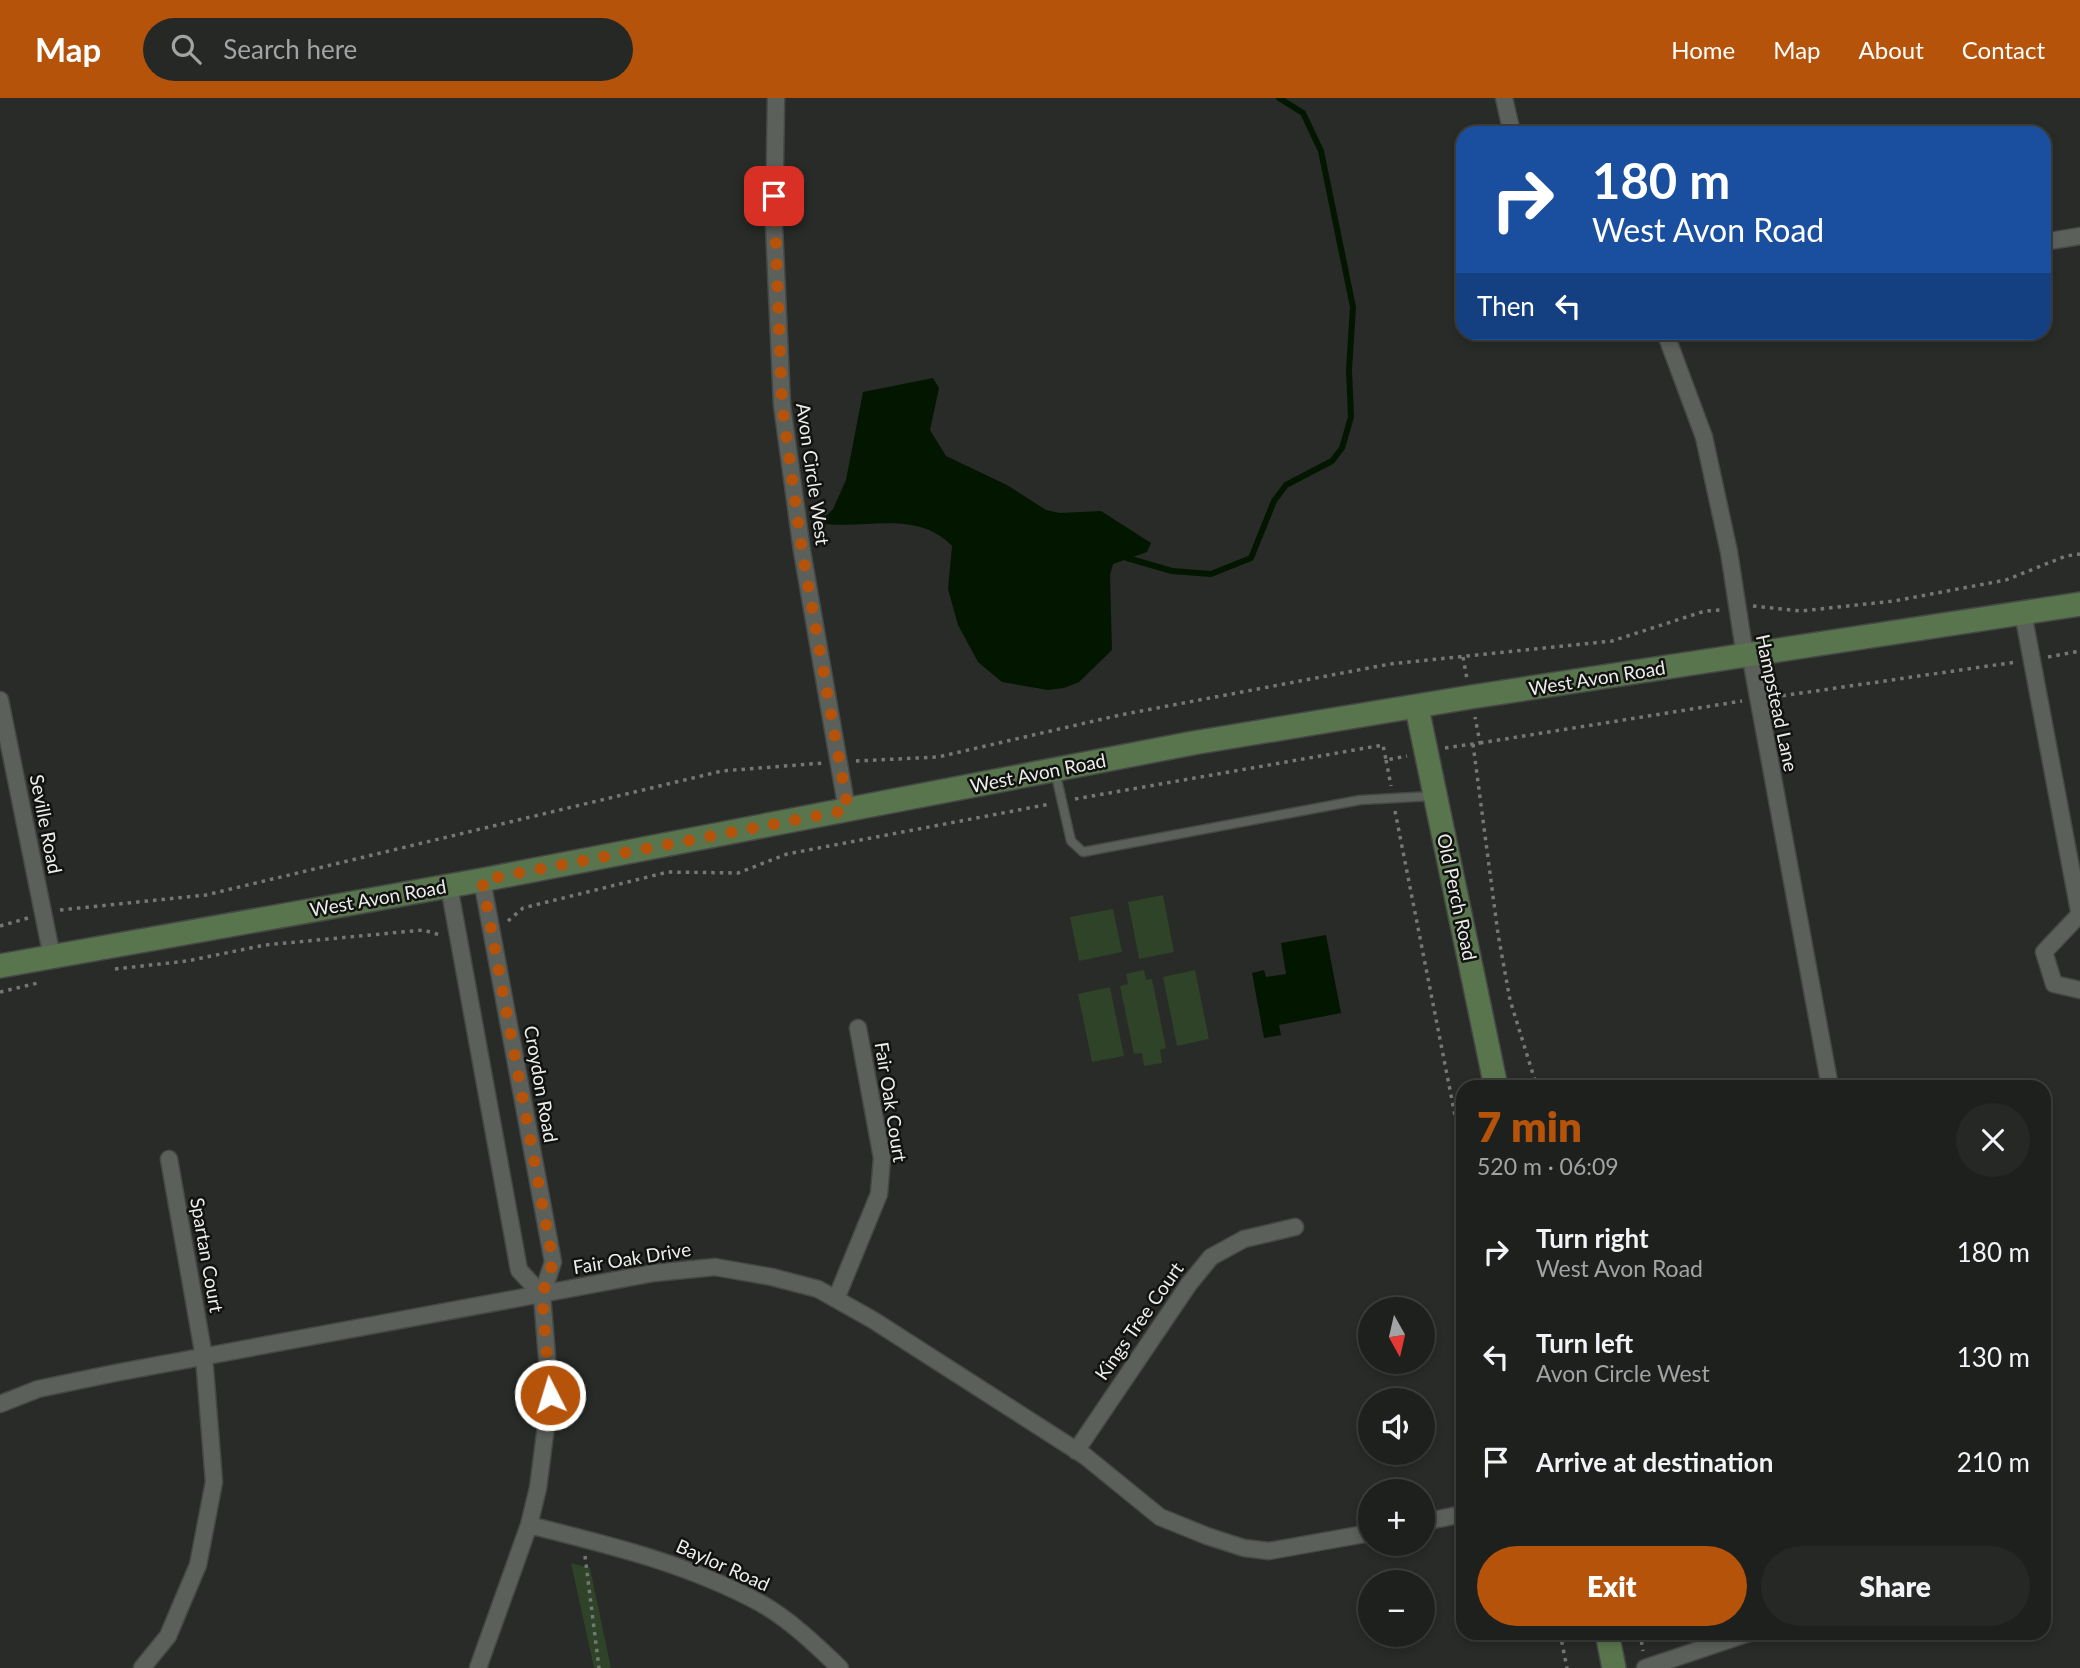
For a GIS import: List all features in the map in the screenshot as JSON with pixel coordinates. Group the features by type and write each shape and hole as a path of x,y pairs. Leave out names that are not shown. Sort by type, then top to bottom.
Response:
{"street":[{"name":"Avon Circle West","path":"776,98 774,225 782,405 802,551 848,810"},
{"path":"1504,98 1510,126"},
{"path":"2051,241 2080,236"},
{"name":"Hampstead Lane","path":"1668,340 1704,437 1730,552 1746,654 1752,664 1803,954 1829,1080"},
{"name":"West Avon Road","path":"0,967 482,880 1244,735 1746,654 2080,604"},
{"path":"2023,612 2080,915 2043,952 2054,984 2080,990"},
{"name":"Seville Road","path":"0,700 51,957"},
{"name":"Old Perch Road","path":"1417,708 1495,1080"},
{"name":"Croydon Road","path":"478,1668 529,1525 538,1488 550,1395 542,1295 553,1262 482,880"},
{"path":"449,886 519,1270 542,1295"},
{"name":"Fair Oak Court","path":"836,1299 879,1194 882,1158 858,1028"},
{"name":"Spartan Court","path":"142,1668 168,1636 198,1565 214,1482 204,1357 169,1159"},
{"name":"Kings Tree Court","path":"1076,1451 1189,1284 1211,1257 1244,1239 1295,1227"},
{"name":"Fair Oak Drive","path":"0,1404 38,1389 204,1357 654,1273 715,1267 772,1277 818,1289 836,1299 1076,1451 1160,1517 1244,1548 1269,1551 1358,1535"},
{"path":"1435,1520 1456,1515"},
{"name":"Baylor Road","path":"529,1525 688,1569 763,1605 800,1631 841,1668"},
{"path":"1608,1640 1614,1668"},
{"path":"1645,1668 1728,1640"}],"lane":[{"path":"1055,770 1071,841 1083,852 1360,800 1435,796"}],"path":[{"path":"0,926 43,914 219,892 722,771 938,757 1120,715 1390,664 1612,641 1705,611 1764,605 1801,611 1894,601 2007,579 2066,556 2080,554"},
{"path":"2056,656 2080,652"},
{"path":"1463,657 1466,677"},
{"path":"1784,695 2017,662"},
{"path":"1451,747 1742,701"},
{"path":"1476,719 1480,743"},
{"path":"1473,744 1510,1000 1535,1080"},
{"path":"505,923 523,908 668,872 738,873 787,854 1383,745 1456,1121"},
{"path":"1386,760 1407,756"},
{"path":"108,970 187,961 265,945 423,930 441,935"},
{"path":"0,992 47,981"},
{"path":"583,1538 599,1668"},
{"path":"1561,1640 1567,1668"},
{"path":"1641,1640 1642,1646"}],"shaded area":[{"path":"933,378 939,388 930,430 946,456 1007,485 1046,510 1060,513 1101,511 1151,543 1147,552 1113,564 1110,575 1112,650 1079,682 1048,690 1002,682 978,662 958,625 948,589 952,546 938,534 906,524 819,523 833,509 846,480 863,392"},
{"path":"1163,895 1174,952 1139,959 1128,902"},
{"path":"1113,909 1122,952 1079,961 1070,917"},
{"path":"1326,935 1341,1013 1279,1025 1281,1035 1264,1038 1252,973 1264,970 1266,977 1286,974 1281,943"},
{"path":"1144,970 1146,980 1152,979 1166,1048 1160,1050 1162,1063 1144,1066 1142,1053 1134,1054 1120,986 1128,984 1126,974"},
{"path":"1195,970 1209,1039 1177,1046 1163,977"},
{"path":"1110,987 1124,1056 1092,1062 1078,994"},
{"path":"571,1563 590,1568 611,1668 594,1668"}],"waterway":[{"path":"1127,558 1172,571 1211,574 1251,558 1274,501 1286,485 1332,461 1342,448 1351,417 1349,370 1353,307 1321,151 1303,113 1279,98"}],"route":[{"path":"550,1395 542,1295 553,1262 482,880 848,810 802,551 782,405 774,196"}]}
